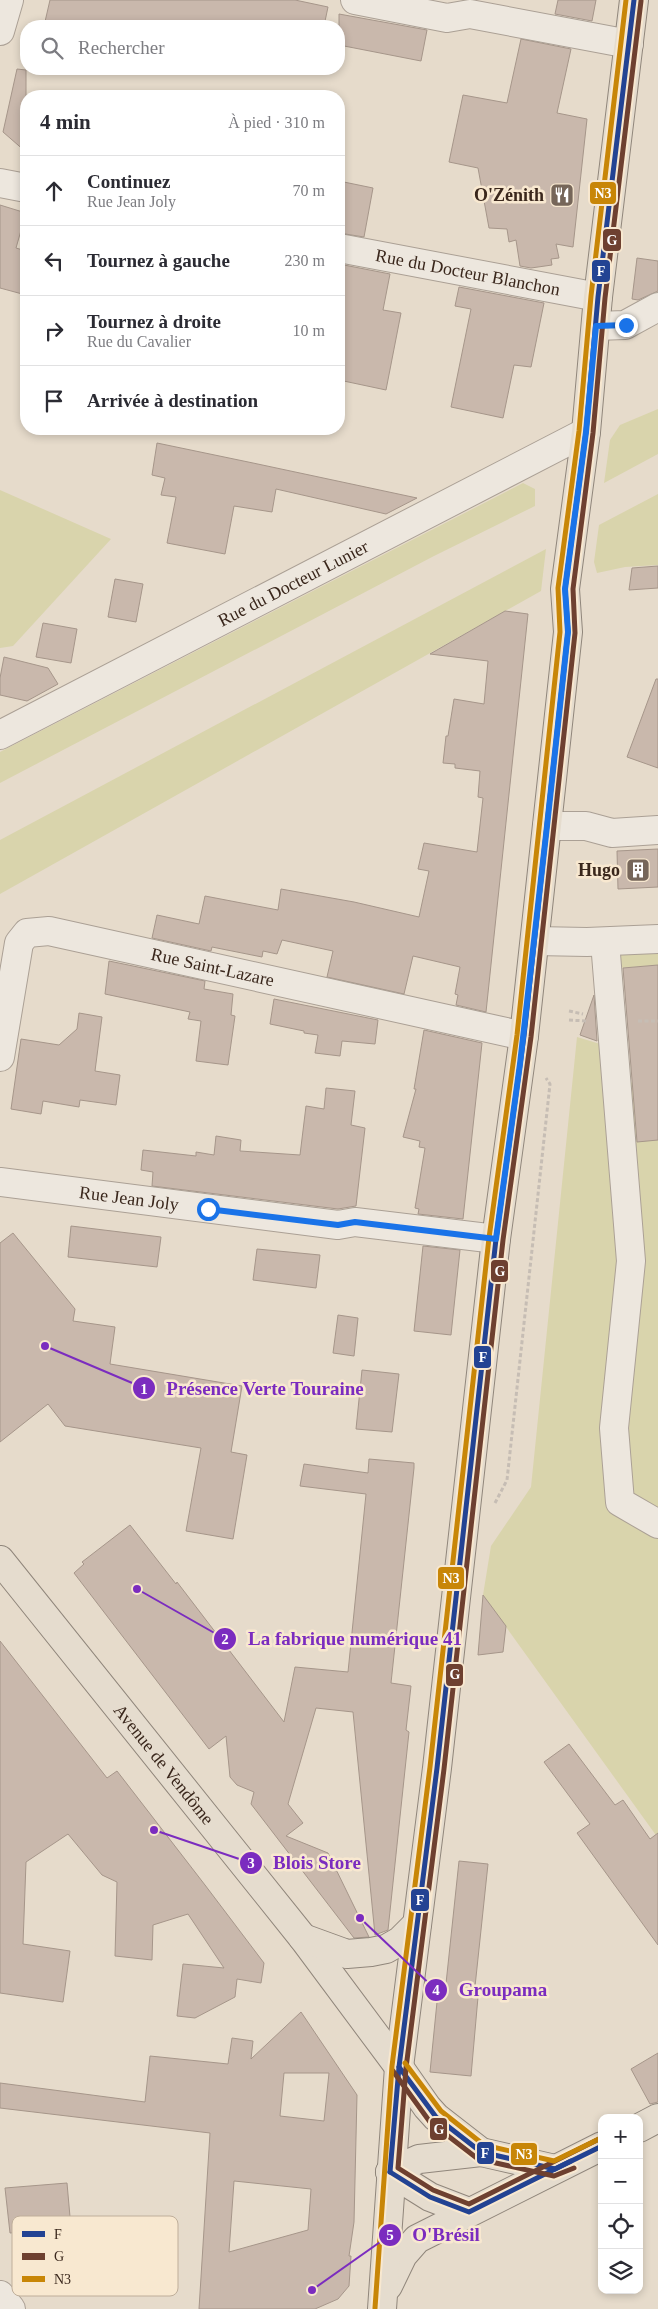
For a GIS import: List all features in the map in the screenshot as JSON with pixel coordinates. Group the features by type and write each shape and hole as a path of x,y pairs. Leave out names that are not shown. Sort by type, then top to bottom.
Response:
{"main road":[{"path":"380,2308 399,2067 457,1600 496,1239 535,941 568,632 565,589 586,432 598,298 634,0"},
{"name":"Avenue de Vendôme","path":"0,1560 302,1938 427,2107 436,2117 481,2152"},
{"path":"302,1938 347,1954 371,1952 386,1949 400,1940 417,1924"},
{"path":"643,2126 658,2118"},
{"path":"380,2308 393,2272 403,2255 417,2239 598,2148"},
{"path":"390,2172 419,2159 481,2152 555,2169"},
{"path":"390,2172 430,2197 469,2212"}],"street":[{"path":"0,31 9,0"},
{"path":"355,0 447,18 470,14 629,44"},
{"path":"0,183 20,187"},
{"name":"Rue du Docteur Blanchon","path":"345,249 598,298"},
{"path":"596,326 626,325 658,307"},
{"name":"Rue du Docteur Lunier","path":"0,735 586,432"},
{"path":"547,826 586,826 612,833 658,830"},
{"name":"Rue Saint-Lazare","path":"0,1057 19,943 27,932 49,931 524,1036"},
{"path":"535,941 605,942 658,939"},
{"path":"605,942 631,1260 614,1428 620,1502 658,1524"},
{"name":"Rue Jean Joly","path":"0,1182 338,1225 355,1222 496,1239"},
{"path":"0,2295 11,2309"}],"shaded area":[{"path":"658,409 658,454 604,483 610,440 620,425"},
{"path":"523,483 535,489 535,506 434,556 0,783 0,752"},
{"path":"0,490 111,539 13,646 0,648"},
{"path":"658,494 658,565 625,567 597,573 594,562 599,525"},
{"path":"546,549 541,591 0,894 0,840"},
{"path":"658,946 658,965 619,968 619,950"},
{"path":"577,1037 620,1050 622,1082 658,1084 658,1838 483,1595 491,1546 531,1487"}],"building":[{"path":"50,0 295,0 328,7 325,20 45,20"},
{"path":"558,0 596,0 592,21 555,14"},
{"path":"339,14 427,30 421,61 345,46 345,20 339,20"},
{"path":"521,39 571,49 557,113 587,119 573,247 556,244 559,258 551,259 552,265 531,268 520,266 516,240 509,242 507,229 489,228 478,168 449,162 463,95 507,103"},
{"path":"17,69 20,69 20,75 26,75 26,90 20,90 20,147 3,132"},
{"path":"345,182 373,188 364,237 345,234"},
{"path":"0,205 20,211 20,234 16,248 20,249 20,293 0,288"},
{"path":"637,258 658,261 658,291 638,300 632,299"},
{"path":"345,265 390,274 383,310 401,313 386,390 345,381"},
{"path":"459,287 544,303 531,367 514,365 503,418 451,407 471,309 455,306"},
{"path":"157,443 417,498 386,514 276,489 272,512 234,506 225,554 167,543 176,497 161,495 165,478 152,475"},
{"path":"658,566 658,588 629,590 632,568"},
{"path":"115,579 143,584 136,622 108,617"},
{"path":"505,611 528,614 486,1012 456,1005 458,995 455,994 460,967 413,956 404,994 327,977 333,951 282,940 277,954 263,951 262,957 212,947 211,951 152,938 157,915 199,924 205,896 278,910 281,889 354,902 419,917 429,871 418,869 424,843 477,852 483,798 478,797 480,771 455,768 455,764 443,763 446,736 448,736 454,699 484,704 488,661 430,654"},
{"path":"43,623 77,629 71,663 36,657"},
{"path":"4,657 48,668 58,684 27,701 0,695 0,678"},
{"path":"656,679 658,679 658,768 627,757"},
{"name":"Hugo","path":"658,849 658,887 618,889 617,851"},
{"path":"109,961 205,981 204,989 233,994 231,1015 235,1016 228,1065 196,1061 201,1021 188,1019 190,1012 105,994"},
{"path":"658,965 658,1140 637,1142 623,968"},
{"path":"594,995 597,1041 580,1035"},
{"path":"274,999 378,1020 375,1044 342,1041 340,1056 315,1053 318,1035 270,1024"},
{"path":"79,1013 102,1017 95,1071 120,1075 116,1105 80,1100 79,1107 43,1101 41,1114 11,1109 21,1039 59,1045 77,1029"},
{"path":"424,1030 482,1043 463,1219 418,1214 419,1209 415,1208 425,1148 419,1147 420,1141 403,1137 416,1089 414,1089"},
{"path":"326,1088 355,1091 351,1125 365,1128 356,1206 338,1209 152,1186 153,1172 141,1170 143,1150 196,1156 196,1152 214,1155 216,1136 241,1140 240,1151 300,1155 306,1106 324,1109"},
{"path":"71,1226 161,1237 157,1267 68,1257"},
{"path":"13,1233 75,1309 73,1321 115,1327 110,1364 242,1386 231,1452 247,1455 233,1539 186,1531 201,1448 65,1426 48,1404 0,1442 0,1243"},
{"path":"423,1246 460,1250 451,1335 414,1331"},
{"path":"257,1249 320,1255 316,1288 253,1280"},
{"path":"338,1315 358,1318 354,1356 333,1353"},
{"path":"362,1370 399,1374 392,1432 356,1429"},
{"path":"369,1459 414,1463 391,1683 411,1686 406,1730 409,1732 388,1930 375,1935 353,1712 316,1708 288,1804 303,1823 286,1836 328,1853 369,1937 354,1938 251,1804 254,1792 237,1785 230,1777 226,1736 209,1749 74,1573 84,1564 82,1562 130,1525 176,1584 177,1582 284,1722 295,1667 348,1672 366,1494 300,1486 304,1464 368,1473"},
{"path":"483,1595 506,1626 503,1652 478,1655"},
{"path":"0,1641 107,1778 117,1771 205,1885 264,1963 261,1983 237,1979 235,1997 195,2018 177,2016 183,1964 224,1968 188,1914 153,1925 152,1960 115,1956 117,1882 102,1875 68,1834 26,1862 23,1944 70,1951 63,2002 0,1993"},
{"path":"569,1744 615,1805 623,1800 650,1839 658,1833 658,1945 577,1833 590,1824 544,1762"},
{"path":"459,1861 488,1864 474,1996 478,1997 471,2076 430,2072 438,1992 445,1993"},
{"path":"301,2012 357,2095 354,2222 349,2256 351,2256 349,2286 338,2299 315,2309 199,2309 210,2133 0,2108 0,2083 145,2102 150,2056 228,2064 232,2038 253,2041 251,2059","holes":["284,2073 329,2073 324,2121 280,2116","234,2181 311,2189 308,2230 229,2252"]},
{"path":"658,2053 658,2102 650,2104 631,2069"},
{"path":"67,2183 70,2216 12,2216 12,2233 10,2233 5,2188"}],"transit line":[{"name":"N3","path":"375,2308 392,2066 430,1767 489,1238 517,1035 560,632 558,588 579,431 591,296 626,0"},
{"name":"F","path":"390,2172 399,2067 437,1768 496,1239 524,1036 568,632 565,589 586,432 598,297 634,0"},
{"name":"G","path":"598,2140 469,2204 433,2190 398,2168 406,2068 444,1769 503,1240 531,1037 575,633 573,589 593,433 605,298 641,1"},
{"name":"N3","path":"405,2063 441,2111 484,2145 554,2161 598,2139"},
{"name":"F","path":"399,2067 436,2117 481,2152 555,2169 598,2148"},
{"name":"G","path":"393,2071 430,2122 478,2159 554,2176 574,2168"},
{"name":"F","path":"390,2172 430,2197 469,2212 571,2161"}],"place":[{"name":"O'Zénith","path":"562,195"},
{"name":"Hugo","path":"638,870"},
{"name":"Présence Verte Touraine","path":"45,1346"},
{"name":"La fabrique numérique 41","path":"137,1589"},
{"name":"Blois Store","path":"154,1830"},
{"name":"Groupama","path":"360,1918"},
{"name":"O'Brésil","path":"312,2290"}],"route":[{"path":"208,1209 338,1225 355,1222 496,1239 535,941 568,632 565,589 586,432 596,326 626,325"}]}
